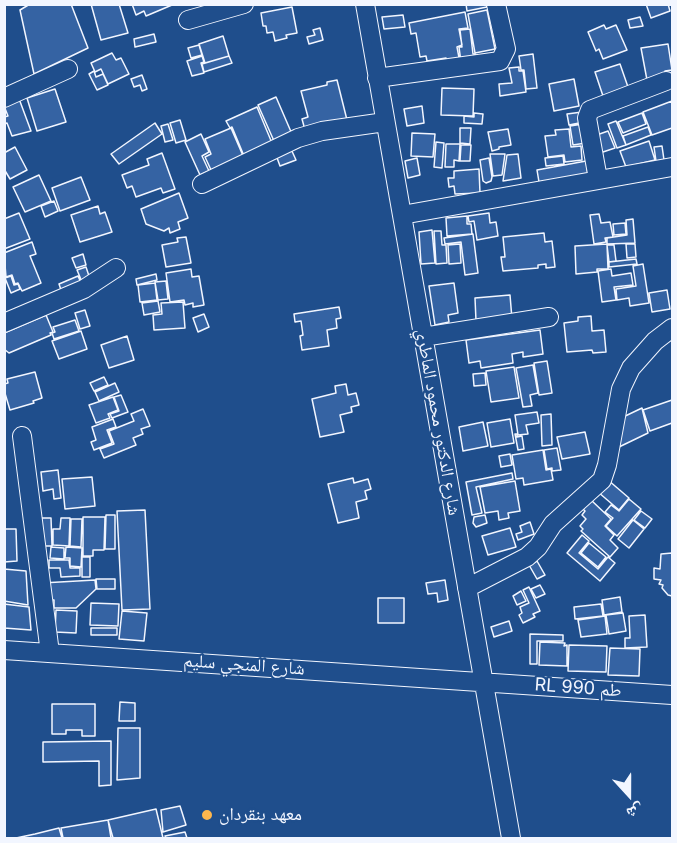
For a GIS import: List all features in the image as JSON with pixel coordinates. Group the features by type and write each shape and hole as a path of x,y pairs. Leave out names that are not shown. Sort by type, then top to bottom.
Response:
{"street":[{"path":"188,20 244,4"},
{"name":"شارع الدكتور محمود الماطري","path":"365,4 511,838"},
{"path":"377,78 500,61 506,49 496,4"},
{"path":"4,98 68,69"},
{"path":"598,179 587,118 590,110 666,81"},
{"path":"202,184 298,138 322,131 385,122"},
{"path":"402,215 672,167"},
{"path":"4,323 84,289 116,268"},
{"path":"423,337 549,317"},
{"path":"467,588 527,557 538,547 553,524 602,480 607,465 621,389 631,368 656,341 672,328"},
{"path":"22,436 50,653"},
{"name":"شارع المنجي سليم","path":"4,650 483,681"},
{"name":"RL طم 990","path":"483,681 672,695"}],"building":[{"path":"30,4 71,4 88,48 34,74 20,10"},
{"path":"91,4 119,4 128,33 101,40"},
{"path":"132,4 172,5 146,16 144,11 136,15"},
{"path":"466,4 486,4 487,7 467,11"},
{"path":"646,4 668,4 670,11 651,18"},
{"path":"292,7 297,33 286,35 287,38 275,41 273,32 267,33 266,26 263,26 261,13"},
{"path":"487,10 495,49 475,53 468,14"},
{"path":"465,12 468,28 459,29 462,45 457,47 460,63 447,66 446,58 427,61 426,56 420,57 416,33 411,34 409,23"},
{"path":"403,15 405,27 384,29 382,17"},
{"path":"640,17 643,26 630,28 628,20"},
{"path":"604,25 606,29 616,25 627,50 603,59 599,49 596,51 588,32"},
{"path":"320,28 323,40 309,44 307,37 315,35 313,30"},
{"path":"470,29 473,54 476,59 461,62 460,30"},
{"path":"154,34 156,42 135,47 134,39"},
{"path":"223,36 229,56 205,63 199,44"},
{"path":"668,44 672,70 665,71 665,76 647,80 641,48"},
{"path":"199,45 202,55 191,58 188,48"},
{"path":"112,53 116,60 121,58 129,74 108,84 101,69 95,72 91,63"},
{"path":"533,54 537,88 526,89 524,70 521,70 519,56"},
{"path":"202,56 204,62 201,63 204,73 192,76 187,61"},
{"path":"229,56 232,63 204,72 202,64"},
{"path":"620,64 628,87 603,96 595,72"},
{"path":"519,67 519,71 523,71 526,92 500,96 499,84 512,83 509,68"},
{"path":"94,71 96,77 103,74 108,85 97,90 89,74"},
{"path":"142,75 147,89 142,91 140,85 134,87 131,79"},
{"path":"574,79 579,106 554,111 549,84"},
{"path":"337,80 347,120 305,130 302,119 308,117 301,91 327,85 327,82"},
{"path":"442,88 474,89 473,116 441,115"},
{"path":"55,89 66,122 37,131 27,98"},
{"path":"18,96 31,131 12,136 7,123 4,124 4,117 8,116 4,106"},
{"path":"276,97 292,134 274,141 258,105"},
{"path":"672,101 672,128 652,135 643,112"},
{"path":"422,106 424,123 407,126 404,109"},
{"path":"257,107 272,143 244,156 232,127 230,128 226,121"},
{"path":"582,112 584,122 569,125 567,114"},
{"path":"474,113 483,114 482,124 464,123 464,116 474,117"},
{"path":"642,113 646,124 623,133 618,122"},
{"path":"180,120 186,140 176,143 170,123"},
{"path":"616,121 626,145 617,148 608,124"},
{"path":"155,123 162,134 119,164 111,154"},
{"path":"168,124 173,140 165,142 161,126"},
{"path":"583,124 586,143 573,145 570,126"},
{"path":"648,127 651,135 626,145 623,136"},
{"path":"231,128 244,158 212,172 205,157 211,154 205,139"},
{"path":"460,128 471,128 470,144 460,143"},
{"path":"508,129 511,145 492,151 488,132"},
{"path":"569,129 571,147 581,146 582,160 565,162 564,155 548,157 545,136 556,135 555,130"},
{"path":"608,131 615,148 600,153 594,136"},
{"path":"412,133 435,134 433,157 411,156"},
{"path":"201,134 209,152 202,156 209,171 200,175 185,142"},
{"path":"649,141 655,160 626,167 620,151"},
{"path":"436,142 444,143 442,168 434,167"},
{"path":"446,144 460,144 459,161 454,160 454,167 445,167"},
{"path":"461,145 471,145 470,161 460,161"},
{"path":"662,146 664,160 656,161 654,147"},
{"path":"15,147 27,170 10,179 4,169 4,153"},
{"path":"291,149 296,160 280,166 276,155"},
{"path":"162,153 175,189 163,193 161,188 136,197 132,186 127,188 122,175 149,165 147,159"},
{"path":"490,154 505,154 502,175 493,176"},
{"path":"518,154 521,178 503,181 507,155"},
{"path":"563,156 564,164 546,166 545,158"},
{"path":"417,158 420,175 408,178 405,161"},
{"path":"489,158 492,177 491,181 486,183 483,181 480,160"},
{"path":"586,161 588,175 539,182 537,170"},
{"path":"479,169 480,193 455,194 454,186 449,187 448,178 454,178 454,171"},
{"path":"39,175 51,201 25,212 13,187"},
{"path":"81,177 90,200 60,211 52,188"},
{"path":"179,193 188,218 178,222 180,229 170,233 169,228 164,231 146,224 141,209"},
{"path":"54,201 58,211 45,217 41,206"},
{"path":"98,206 100,214 105,212 112,232 80,242 71,215"},
{"path":"19,213 30,239 4,249 4,219"},
{"path":"489,213 490,223 496,222 498,236 477,240 474,221 469,222 468,216"},
{"path":"599,214 601,223 610,222 613,237 605,238 606,242 594,244 590,215"},
{"path":"467,216 467,224 471,224 472,234 447,236 446,218"},
{"path":"633,219 635,243 607,244 607,238 627,235 626,220"},
{"path":"625,223 626,234 614,235 613,224"},
{"path":"432,230 435,263 421,264 419,232"},
{"path":"434,231 441,231 442,245 446,245 447,263 436,264"},
{"path":"544,233 545,242 552,241 555,267 546,268 546,264 538,265 538,268 503,271 501,257 505,257 503,237"},
{"path":"473,234 478,273 465,275 461,242 445,244 444,238"},
{"path":"186,237 191,263 166,267 162,245 178,242 177,238"},
{"path":"32,242 36,254 30,256 41,283 22,291 18,283 15,284 12,275 6,277 4,253"},
{"path":"460,244 461,263 449,264 448,245"},
{"path":"607,244 608,269 576,274 575,246"},
{"path":"626,244 635,244 636,257 627,258"},
{"path":"607,245 614,245 616,261 609,262"},
{"path":"83,254 86,265 76,268 72,258"},
{"path":"636,259 637,264 609,267 609,262"},
{"path":"643,264 649,303 630,306 629,298 617,300 616,289 636,286 633,266"},
{"path":"86,267 90,279 82,282 77,270"},
{"path":"191,269 192,277 199,276 204,305 193,307 193,303 185,305 184,300 170,302 166,273"},
{"path":"611,269 612,276 631,273 633,285 614,287 616,300 602,302 598,271"},
{"path":"156,274 157,280 137,285 136,279"},
{"path":"11,276 14,285 18,284 20,289 11,293 5,278"},
{"path":"78,276 82,285 62,293 59,284"},
{"path":"166,281 168,299 158,300 155,282"},
{"path":"155,283 157,300 140,302 138,285"},
{"path":"454,283 458,313 448,315 449,322 435,325 429,286"},
{"path":"667,290 670,309 652,312 649,293"},
{"path":"510,295 512,319 476,321 475,298"},
{"path":"158,301 160,312 144,315 142,303"},
{"path":"183,302 185,328 154,330 153,315 162,314 161,303"},
{"path":"339,307 341,318 336,319 337,328 327,330 329,346 302,350 301,321 295,322 294,314"},
{"path":"85,310 90,326 80,329 75,313"},
{"path":"204,314 209,327 198,332 193,318"},
{"path":"46,315 53,332 50,333 51,335 9,353 4,349 4,333"},
{"path":"591,316 592,331 604,330 606,352 593,353 592,350 567,352 564,323 578,321 578,317"},
{"path":"75,320 79,331 54,339 53,327"},
{"path":"540,330 543,354 523,357 523,352 512,354 513,363 481,368 480,361 469,363 466,340"},
{"path":"81,331 87,349 59,359 52,341"},
{"path":"127,336 134,360 109,368 101,345"},
{"path":"547,361 552,393 539,395 534,363"},
{"path":"533,365 538,393 530,395 532,406 523,407 516,368"},
{"path":"514,367 519,398 491,402 486,371"},
{"path":"35,372 42,398 33,401 34,403 10,410 4,390 4,384 8,383 7,379"},
{"path":"485,373 486,385 474,386 473,374"},
{"path":"104,377 108,385 94,391 90,383"},
{"path":"115,383 119,392 99,401 95,392"},
{"path":"346,384 348,395 356,393 359,405 351,407 352,412 340,415 344,432 320,437 312,399 336,393 335,386"},
{"path":"121,395 128,412 112,418 110,414 119,411 114,397"},
{"path":"113,397 118,410 108,414 110,418 96,423 89,405"},
{"path":"672,400 672,423 650,431 643,410"},
{"path":"642,408 648,433 619,447 619,419"},
{"path":"143,409 150,426 141,429 143,434 133,438 136,445 104,458 100,449 114,444 109,431 134,421 131,414"},
{"path":"537,412 539,423 526,425 528,434 518,435 515,415"},
{"path":"551,414 552,445 542,446 541,415"},
{"path":"113,419 116,427 107,430 112,443 94,450 91,442 96,440 92,427"},
{"path":"510,419 514,443 491,447 487,423"},
{"path":"483,422 488,446 463,451 459,427"},
{"path":"585,432 590,454 562,459 557,437"},
{"path":"515,434 517,437 522,436 524,449 518,450"},
{"path":"557,448 561,470 552,471 552,468 547,469 544,450"},
{"path":"543,450 546,470 551,469 553,480 524,485 523,478 516,479 512,455"},
{"path":"510,454 512,465 501,467 499,456"},
{"path":"58,470 61,498 54,499 53,489 43,491 41,472"},
{"path":"512,473 513,479 476,487 482,513 472,515 466,482"},
{"path":"92,477 95,506 65,509 62,479"},
{"path":"353,478 354,483 368,479 371,489 365,491 367,499 356,502 359,518 338,523 328,484"},
{"path":"608,480 629,498 619,510 598,492"},
{"path":"515,481 520,511 508,513 509,518 499,520 498,511 485,513 480,487"},
{"path":"629,499 641,509 617,536 606,526 613,518 605,512 611,505 619,511"},
{"path":"591,500 611,519 605,526 614,535 610,540 618,548 610,557 581,531 583,529 580,526 586,519 582,515 585,511 583,509"},
{"path":"145,510 150,609 122,610 117,511"},
{"path":"641,511 652,519 645,528 634,520"},
{"path":"106,515 115,515 115,549 105,549"},
{"path":"485,515 487,523 476,527 473,523 474,517"},
{"path":"83,517 105,517 104,550 93,550 93,556 83,556"},
{"path":"39,518 51,518 52,546 39,546"},
{"path":"61,518 70,518 69,546 53,545 53,529 60,529"},
{"path":"71,519 82,519 81,547 70,546"},
{"path":"633,520 644,529 629,548 618,539"},
{"path":"530,522 534,534 518,540 516,534 522,532 520,526"},
{"path":"510,528 516,547 488,555 482,536"},
{"path":"5,529 16,529 17,561 4,562"},
{"path":"582,535 589,541 579,553 598,569 608,557 615,563 600,581 567,553"},
{"path":"589,543 606,557 598,567 581,553"},
{"path":"51,547 64,548 64,559 50,558"},
{"path":"66,547 82,548 81,567 70,566 70,558 65,558"},
{"path":"672,553 672,596 662,588 663,585 659,584 661,580 654,579 654,568 660,569 661,554"},
{"path":"82,557 90,557 90,577 82,577"},
{"path":"49,560 69,560 70,568 80,568 80,576 61,577 60,568 49,568"},
{"path":"537,561 545,575 537,579 529,565"},
{"path":"4,569 26,571 28,605 4,601"},
{"path":"96,579 115,579 115,589 97,589"},
{"path":"95,580 96,589 76,608 54,608 54,600 44,599 42,583"},
{"path":"445,580 448,600 438,602 437,593 428,594 426,583"},
{"path":"540,585 545,594 536,598 531,589"},
{"path":"529,587 540,611 533,614 535,617 523,623 519,615 522,613 520,607 529,603 523,590"},
{"path":"521,591 526,601 517,605 513,596"},
{"path":"620,597 622,612 604,615 602,600"},
{"path":"378,598 404,598 404,623 378,623"},
{"path":"91,603 119,604 118,626 90,625"},
{"path":"4,604 29,607 31,630 4,628"},
{"path":"601,604 603,616 575,619 574,607"},
{"path":"56,610 77,611 76,633 55,632"},
{"path":"122,611 147,613 144,641 119,639"},
{"path":"623,613 626,631 609,634 606,615"},
{"path":"645,615 647,647 625,648 625,638 630,638 629,616"},
{"path":"605,616 607,634 581,637 578,620"},
{"path":"509,621 512,631 494,637 491,627"},
{"path":"91,628 117,628 117,635 91,635"},
{"path":"530,634 563,635 563,641 537,641 537,664 530,664"},
{"path":"540,642 565,643 564,646 567,645 567,666 539,665"},
{"path":"569,645 607,646 606,672 568,671"},
{"path":"610,648 640,649 639,676 608,675"},
{"path":"120,702 135,703 135,721 119,721"},
{"path":"52,704 95,704 95,736 82,736 82,730 66,730 66,734 52,734"},
{"path":"118,728 140,728 140,778 117,780"},
{"path":"111,741 111,785 99,786 99,761 43,762 43,742"},
{"path":"180,806 186,825 163,832 161,810"},
{"path":"156,809 163,838 113,838 108,820"},
{"path":"108,820 111,838 63,838 61,828"},
{"path":"59,828 62,838 16,838 35,834"},
{"path":"185,832 187,838 166,838 165,836"}],"place":[{"name":"معهد بنقردان","path":"207,815"}]}
